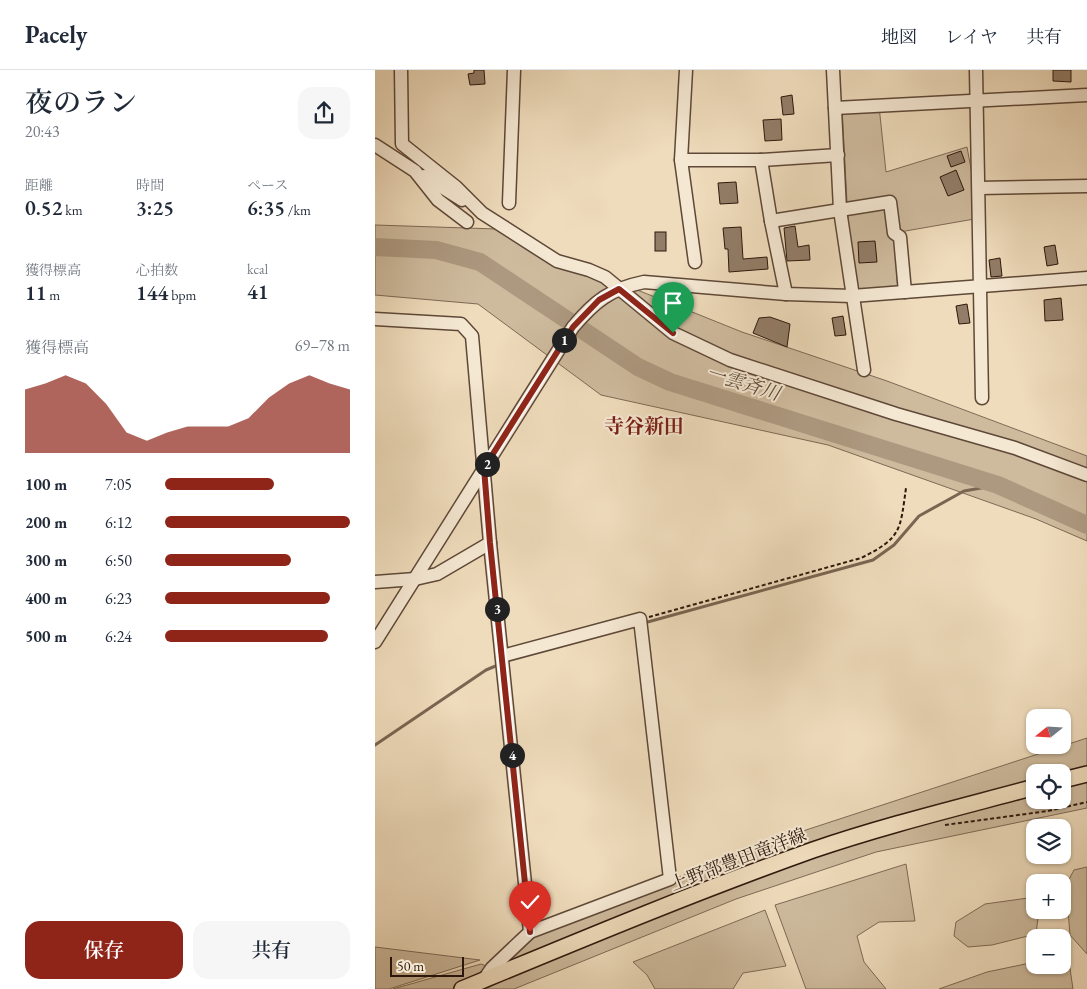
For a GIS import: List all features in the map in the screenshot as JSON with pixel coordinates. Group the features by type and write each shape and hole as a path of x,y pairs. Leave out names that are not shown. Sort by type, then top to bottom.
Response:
{"main road":[{"path":"1071,778 1087,774"},
{"name":"上野部豊田竜洋線","path":"462,989 705,890 815,850 919,818 1026,789"}],"street":[{"path":"401,70 403,144 456,187 481,213"},
{"path":"509,203 514,70"},
{"path":"686,70 681,160 695,262"},
{"path":"833,70 840,210 864,370"},
{"path":"976,70 982,398"},
{"path":"835,108 1087,95"},
{"path":"375,145 557,262 589,270 605,277 673,333 730,360 896,414 1015,448 1087,475"},
{"path":"681,160 761,160 838,155"},
{"path":"761,160 786,294"},
{"path":"415,171 438,200 467,222"},
{"path":"979,188 1087,186"},
{"path":"771,221 890,202 894,233 900,237 905,292"},
{"path":"375,642 573,327 599,300 619,289 644,282 658,282 786,294 852,296 1087,278"},
{"path":"375,319 461,324 472,336 490,543 505,674 530,932"},
{"path":"375,582 415,579 437,574 490,543"},
{"path":"483,980 492,968 530,932 670,879 640,620 502,656"}],"path":[{"path":"640,620 861,558 877,550 899,530 907,488"},
{"path":"941,825 1048,811 1087,802"}],"shaded area":[{"path":"879,106 886,172 967,147 980,218 894,233 898,292 852,296 842,108"},
{"path":"375,225 497,229 605,277 742,332 887,381 1087,456 1087,541 1036,519 828,445 601,395 478,304 375,295"},
{"path":"1087,738 1087,808 1026,819 1026,821 876,852 736,899 514,989 393,989 481,964 492,968 530,932 806,830 1038,754 1071,754 1071,743"},
{"path":"906,864 915,921 879,922 857,936 864,962 886,989 806,989 775,905"},
{"path":"1087,867 1087,954 1071,936 1070,929 1071,876 1074,870"},
{"path":"1026,898 1026,919 1038,919 1037,929 1026,929 1026,936 992,945 968,947 954,936 956,922 985,904"},
{"path":"765,910 786,966 743,973 733,989 655,989 647,975 633,962"},
{"path":"375,947 480,960 389,989 375,989"},
{"path":"1026,964 1026,974 1071,974 1073,989 939,989 987,972"}],"building":[{"path":"474,70 484,70 485,84 470,85 468,74 474,73"},
{"path":"1053,70 1071,70 1071,82 1053,81"},
{"path":"792,95 794,114 783,115 781,97"},
{"path":"781,119 782,140 765,141 763,120"},
{"path":"961,151 965,162 951,167 947,156"},
{"path":"956,170 964,190 948,196 940,177"},
{"path":"736,182 738,203 720,204 718,183"},
{"path":"795,226 798,247 809,245 810,260 787,261 784,228"},
{"path":"741,227 743,259 767,257 768,269 729,272 728,249 725,249 723,228"},
{"path":"655,232 666,232 666,251 655,251"},
{"path":"875,241 877,262 859,263 858,242"},
{"path":"1055,245 1058,264 1047,266 1044,247"},
{"path":"1000,258 1002,276 991,277 989,260"},
{"path":"1061,298 1063,320 1045,321 1044,300"},
{"path":"967,304 970,323 959,324 956,306"},
{"path":"843,316 846,335 835,336 832,318"},
{"path":"770,317 790,324 787,347 753,333 759,318"}],"waterway":[{"name":"一雲斉川","path":"375,247 436,250 480,262 638,367 670,382 998,485 1087,525"},
{"path":"644,623 873,560 894,545 919,516 964,491 998,485"},
{"path":"375,745 486,670 498,665"}],"district":[{"name":"寺谷新田","path":"644,426"}],"route":[{"path":"530,932 484,468 573,327 587,311 606,295 619,289 673,333"}]}
